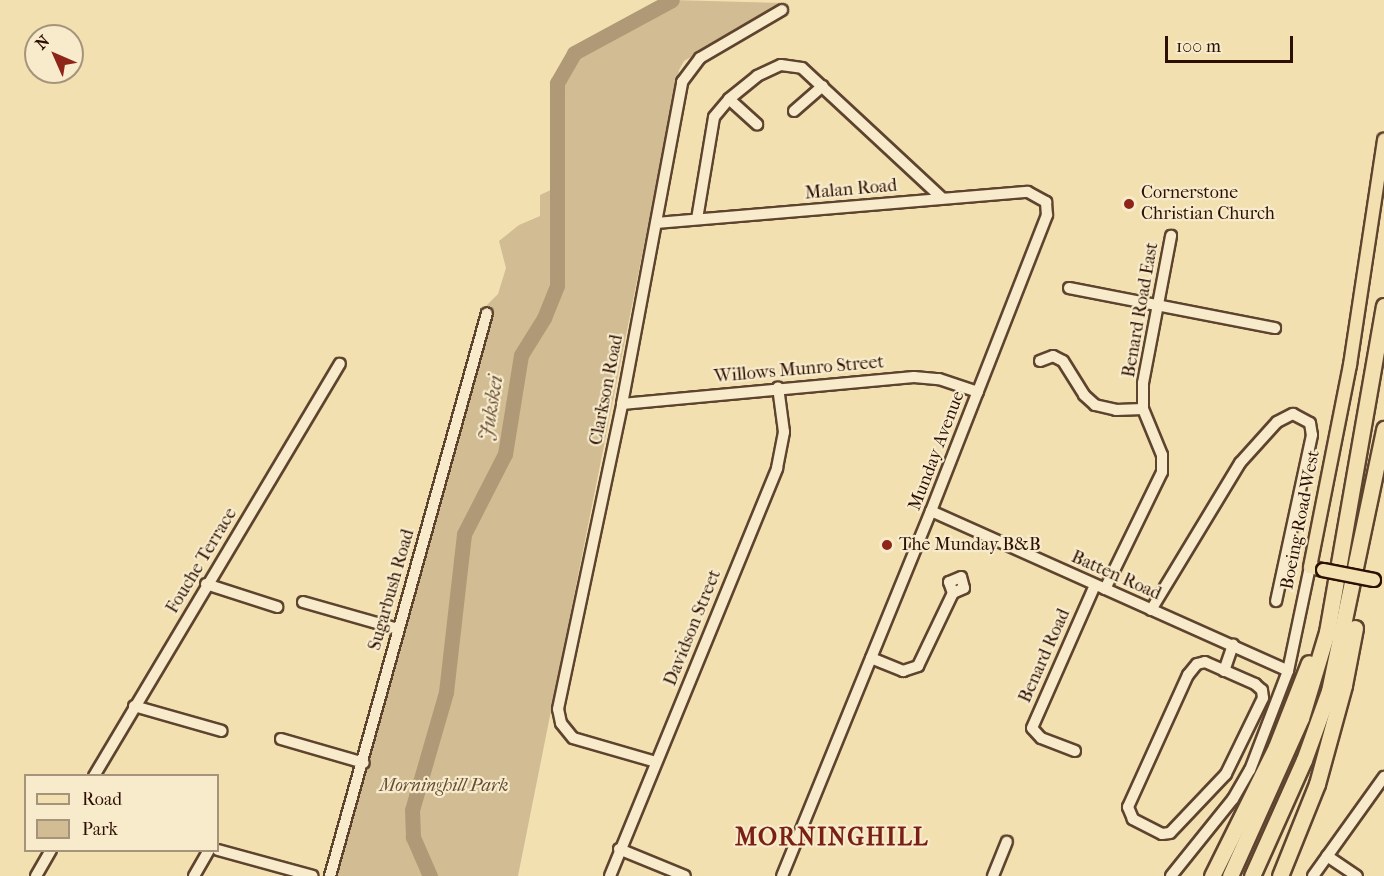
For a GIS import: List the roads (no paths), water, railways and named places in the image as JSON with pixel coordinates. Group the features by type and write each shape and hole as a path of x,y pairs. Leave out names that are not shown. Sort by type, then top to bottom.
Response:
{"highway":[{"path":"1230,876 1301,718 1327,632 1384,306"},
{"path":"1252,876 1304,760 1329,691 1384,429"},
{"path":"1280,876 1317,784 1344,685 1366,565 1380,450"},
{"path":"1212,876 1297,696 1341,559"}],"main road":[{"name":"Boeing Road West","path":"1310,567 1350,365 1384,140"},
{"path":"1310,567 1379,581"}],"street":[{"name":"Clarkson Road","path":"656,762 573,738 559,717 622,404 680,93 687,70 700,58 782,10"},
{"path":"696,219 714,117 729,99 757,76 781,65 802,68 942,198"},
{"path":"794,111 823,86"},
{"path":"729,99 757,124"},
{"name":"Malan Road","path":"656,223 1028,192 1046,202"},
{"name":"Munday Avenue","path":"782,876 978,392 1047,215 1046,202"},
{"name":"Benard Road East","path":"1100,587 1162,472 1162,455 1143,409 1144,373 1170,236"},
{"path":"1069,288 1275,328"},
{"name":"Sugarbush Road","path":"330,876 364,763 398,629 487,313"},
{"path":"1040,361 1053,356 1063,361 1084,395 1095,405 1116,410 1143,409"},
{"name":"Fouche Terrace","path":"95,774 206,584 340,364"},
{"name":"Willows Munro Street","path":"622,404 778,387 923,377 978,392"},
{"name":"Davidson Street","path":"610,876 619,849 777,468 784,432 778,387"},
{"path":"1151,610 1240,463 1277,422 1293,414 1310,423 1312,435 1276,600"},
{"name":"Batten Road","path":"931,511 1288,671"},
{"name":"Boeing Road West","path":"1171,876 1245,780 1288,671 1310,567"},
{"path":"206,584 276,607"},
{"name":"Benard Road","path":"1074,751 1036,735 1033,724 1100,587"},
{"path":"871,658 903,670 918,666 953,593"},
{"path":"303,602 398,629"},
{"path":"1224,671 1233,645"},
{"path":"1205,663 1224,671 1262,690 1257,713 1215,788 1170,833 1157,832 1133,819 1128,807 1192,668 1205,663"},
{"path":"134,706 222,731"},
{"path":"281,739 364,763"},
{"path":"1313,876 1384,777"},
{"path":"993,876 1008,842"},
{"path":"619,849 685,876"},
{"path":"219,850 313,876"},
{"path":"36,876 50,852"},
{"path":"194,876 208,852"},
{"path":"1327,856 1357,876"}],"waterway":[{"name":"Jukskei","path":"430,876 413,837 412,810 446,692 464,534 505,454 521,355 544,318 557,285 557,83 574,53 672,0"}],"place":[{"name":"Cornerstone Christian Church","path":"1129,204"},
{"name":"The Munday B&B","path":"887,545"}],"district":[{"name":"MORNINGHILL","path":"832,838"}],"park label":[{"name":"Morninghill Park","path":"444,786"}]}
